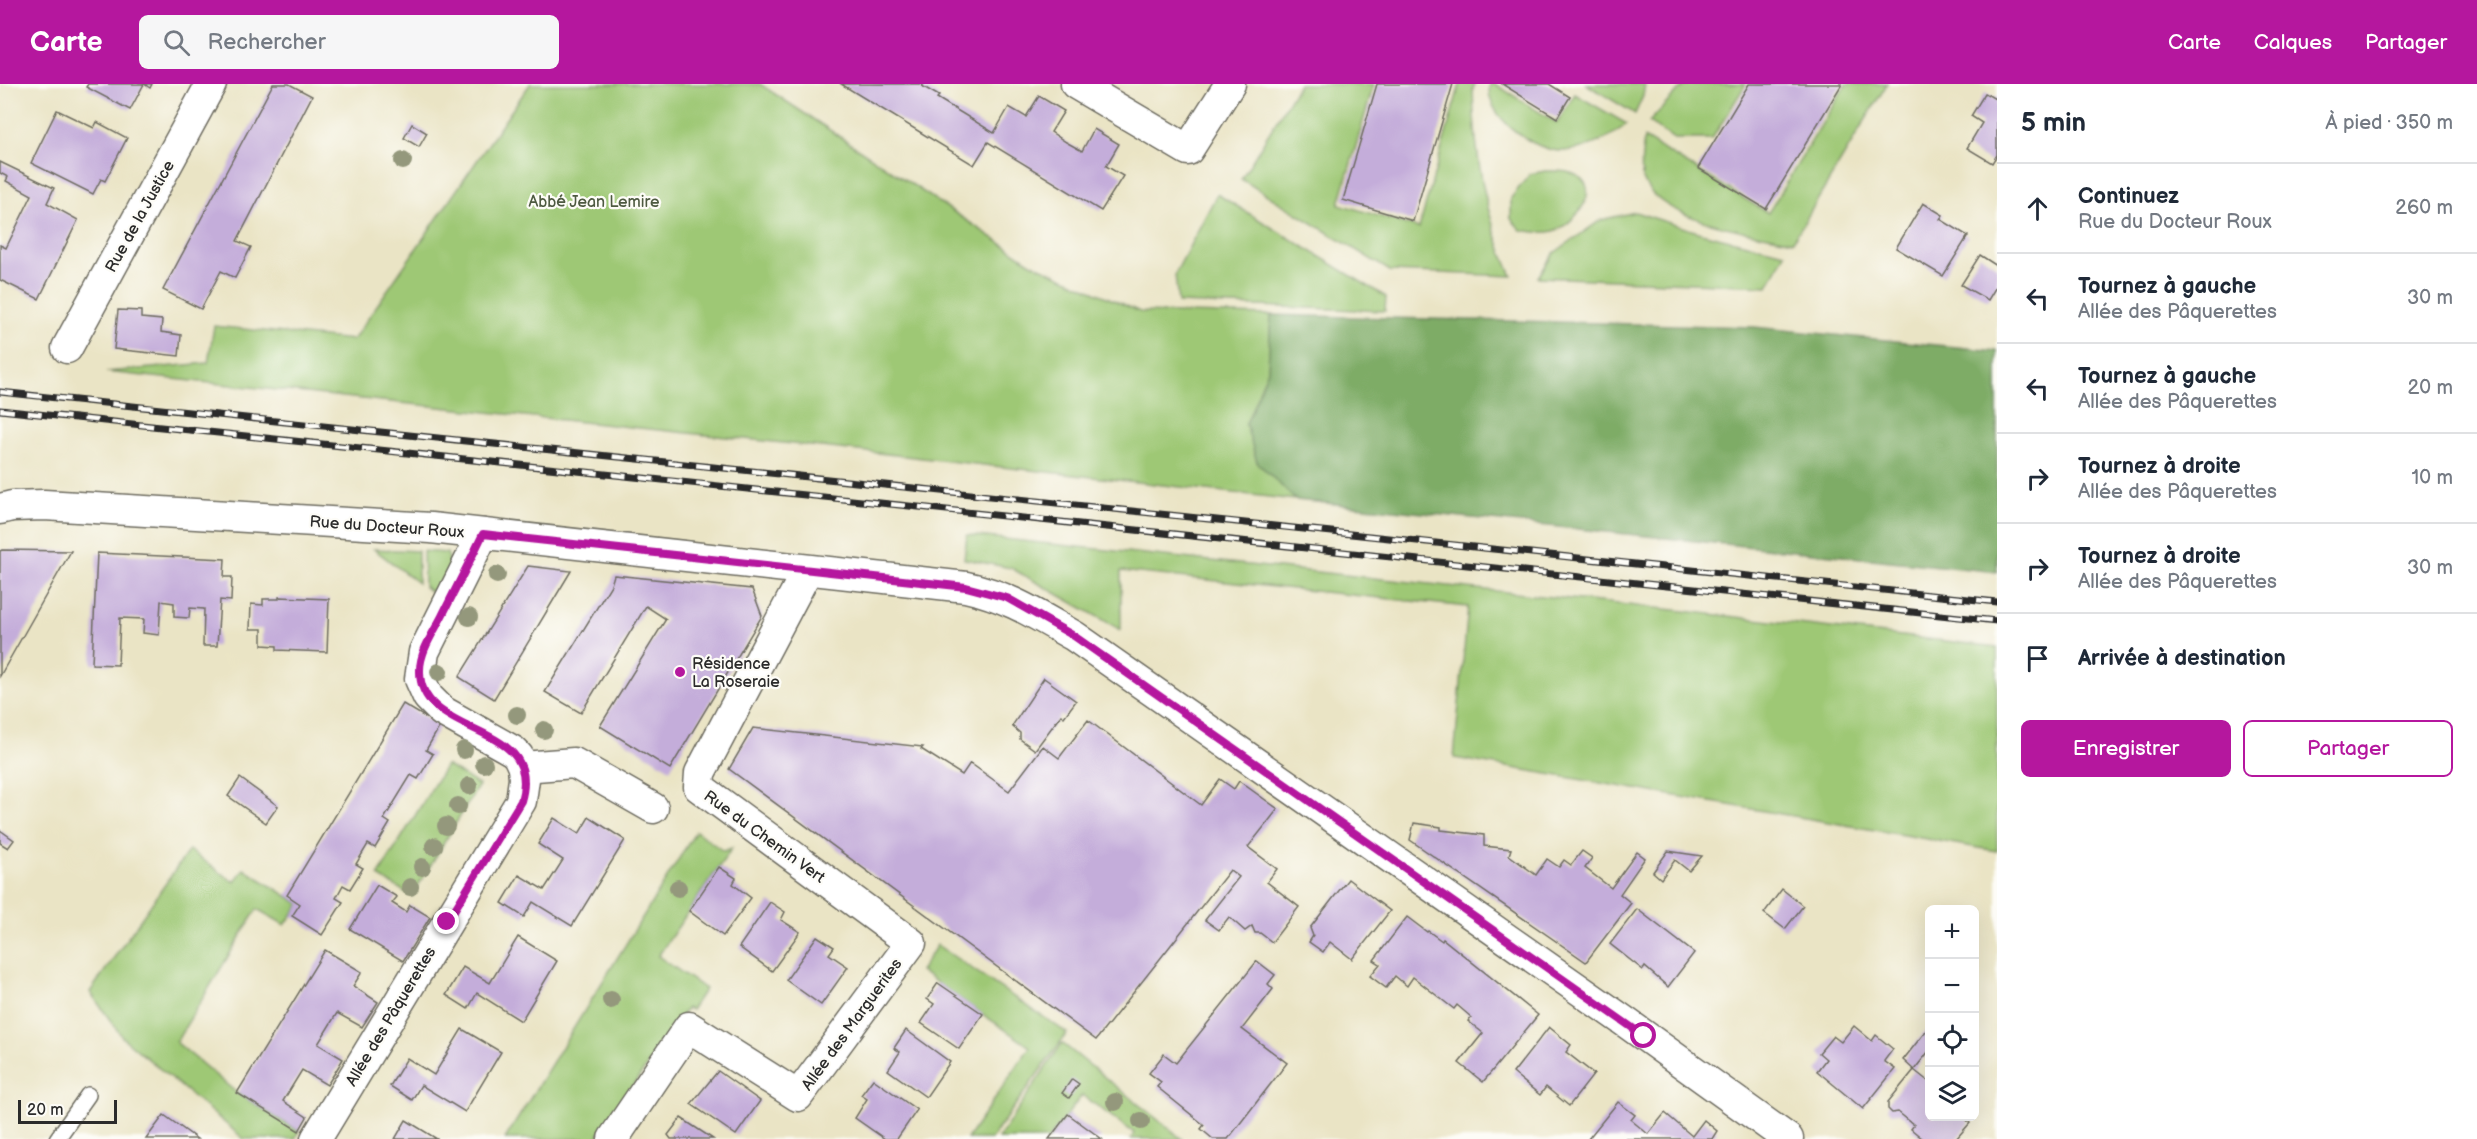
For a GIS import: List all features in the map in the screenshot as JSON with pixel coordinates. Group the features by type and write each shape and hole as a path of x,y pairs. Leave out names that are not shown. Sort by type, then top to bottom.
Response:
{"street":[{"name":"Rue de la Justice","path":"67,348 211,84"},
{"path":"1076,84 1188,150 1230,84"},
{"name":"Rue du Docteur Roux","path":"0,509 12,506 44,505 431,528 966,587 990,592 1007,598 1074,636 1624,1021 1788,1139"},
{"path":"483,534 424,652 420,679 428,697 453,718 513,751 523,767 574,763 653,808"},
{"name":"Rue du Chemin Vert","path":"807,571 700,773 699,788 911,943"},
{"name":"Allée des Pâquerettes","path":"316,1139 521,801 524,791 523,767"},
{"name":"Allée des Marguerites","path":"613,1139 689,1027 798,1096 911,943"}],"lane":[{"path":"57,1139 88,1095"}],"green space":[{"name":"Abbé Jean Lemire","path":"530,84 760,84 1031,263 1140,312 1271,315 1268,370 1246,424 1257,462 1296,500 878,453 106,372 208,363 214,326 353,340"},
{"path":"1299,84 1374,84 1339,204 1419,228 1460,84 1475,84 1473,89 1474,113 1483,184 1495,231 1512,276 1390,271 1241,179"},
{"path":"1490,84 1495,84 1557,123 1575,94 1627,124 1590,146 1564,151 1552,150 1526,139 1503,119 1494,108 1490,96"},
{"path":"1586,84 1645,84 1643,96 1635,114"},
{"path":"1689,84 1746,84 1712,139 1674,139 1649,122 1680,89"},
{"path":"1846,84 1887,84 1793,241 1733,229 1687,215 1668,206 1652,194 1643,179 1641,164 1644,138 1768,213"},
{"path":"1545,171 1566,172 1578,176 1585,183 1586,199 1576,215 1561,228 1546,232 1521,230 1511,219 1511,198 1530,174"},
{"path":"1217,194 1386,297 1385,311 1178,303 1175,274"},
{"path":"1635,212 1701,233 1785,253 1768,286 1538,277 1554,253 1601,220"},
{"path":"1271,315 1754,327 1997,351 1997,572 1296,500 1257,462 1246,424 1268,370"},
{"path":"967,535 1684,611 1997,647 1997,851 1454,758 1468,607 1121,571 1121,630 1011,568 964,559"},
{"path":"374,549 418,551 418,583"},
{"path":"423,551 447,553 450,564 440,597 424,587"},
{"path":"446,765 479,785 412,896 378,876"},
{"path":"696,831 723,851 732,848 658,956 705,989 691,1010 687,1008 596,1139 505,1139"},
{"path":"189,850 234,882 244,869 300,904 285,925 257,909 176,1042 237,1093 299,1131 295,1139 244,1139 123,1038 90,992"},
{"path":"937,945 1067,1033 991,1139 967,1139 1030,1047 920,971"},
{"path":"1062,1043 1182,1139 1131,1139 1134,1133 1082,1095 1049,1139 998,1139"}],"building":[{"path":"88,84 144,84 130,110 86,87"},
{"path":"273,84 289,84 312,96 237,241 251,247 235,278 221,271 201,309 163,290"},
{"path":"841,84 924,84 922,86 939,96 937,98 994,133 1009,107 1026,117 1039,96 1064,111 1051,132 1066,142 1082,151 1094,129 1119,144 1106,166 1123,176 1101,211 988,142 974,165"},
{"path":"1377,84 1453,84 1413,221 1343,200"},
{"path":"1502,84 1549,84 1570,97 1557,118"},
{"path":"1749,84 1842,84 1766,209 1698,168"},
{"path":"1985,93 1995,99 1997,95 1997,155 1992,163 1967,148 1982,123 1971,116"},
{"path":"57,110 94,128 97,122 127,138 105,181 101,179 93,194 31,163"},
{"path":"412,124 427,133 419,147 404,138"},
{"path":"0,162 54,188 47,203 78,220 39,299 0,280 0,245 6,248 32,195 6,181 8,177 0,173"},
{"path":"1923,203 1943,215 1940,219 1968,236 1943,276 1896,248"},
{"path":"1980,255 1997,266 1997,285 1988,300 1961,285"},
{"path":"118,310 141,311 141,318 162,320 161,332 181,335 179,356 114,349"},
{"path":"0,551 71,551 0,676"},
{"path":"97,553 225,559 224,577 232,577 231,601 220,600 217,646 203,646 204,609 190,608 189,618 174,617 174,603 161,601 159,635 143,633 144,619 120,618 118,665 92,664"},
{"path":"528,566 571,571 494,699 459,677"},
{"name":"Résidence La Roseraie","path":"614,575 752,589 762,616 670,769 600,726 666,619 646,606 581,713 545,692 611,585"},
{"path":"279,597 329,599 327,652 277,650 277,646 262,645 262,629 250,629 251,604 263,605 263,599 279,599"},
{"path":"1044,678 1076,701 1064,717 1061,715 1035,750 1020,739 1020,733 1012,726"},
{"path":"403,704 440,726 426,750 433,754 418,779 411,775 384,819 390,823 375,848 368,844 356,864 363,868 350,889 343,885 336,898 343,902 322,935 292,916 300,904 287,895"},
{"path":"1088,720 1201,805 1220,779 1234,789 1239,781 1278,809 1248,847 1277,869 1267,882 1299,907 1272,942 1260,933 1255,933 1252,926 1245,931 1229,917 1219,930 1205,920 1239,877 1230,870 1096,1040 729,769 753,728 923,747 921,749 962,775 970,763 1009,791 1043,746 1059,758"},
{"path":"240,778 278,806 266,823 228,796"},
{"path":"589,817 625,840 572,926 533,902 524,917 502,903 519,875 544,890 563,860 538,844 554,818 579,834"},
{"path":"1414,823 1441,827 1441,830 1484,835 1484,846 1511,849 1509,855 1536,875 1547,859 1559,867 1564,860 1571,865 1582,851 1592,858 1585,868 1611,888 1637,852 1645,858 1620,894 1631,903 1586,962 1410,840"},
{"path":"0,830 14,840 8,848 0,843"},
{"path":"1668,851 1702,856 1689,871 1675,860 1661,879 1653,872"},
{"path":"719,867 736,878 733,884 751,898 723,936 689,911"},
{"path":"1348,879 1390,911 1352,959 1330,942 1323,952 1309,942 1313,936 1310,928"},
{"path":"377,885 397,897 392,903 406,912 410,905 430,917 403,961 350,929"},
{"path":"1782,889 1803,906 1785,929 1764,913"},
{"path":"770,902 785,912 781,920 800,932 772,971 739,947"},
{"path":"1637,909 1694,953 1668,987 1645,967 1643,970 1610,944"},
{"path":"1407,917 1427,932 1442,941 1443,939 1538,1015 1483,1082 1459,1063 1483,1033 1468,1021 1471,1017 1457,1005 1454,1009 1413,977 1407,986 1395,976 1386,988 1370,976 1380,964 1374,960"},
{"path":"817,936 834,947 829,954 848,967 821,1005 786,980"},
{"path":"518,937 557,961 521,1021 477,993 468,1009 446,995 463,967 490,983"},
{"path":"325,950 362,972 353,986 378,1002 362,1027 337,1013 318,1044 343,1059 334,1074 327,1085 302,1070 283,1101 307,1117 299,1131 237,1093"},
{"path":"1257,961 1275,975 1268,984 1273,989 1242,1029 1287,1063 1228,1139 1213,1139 1201,1129 1204,1125 1157,1087 1161,1082 1149,1073 1164,1054 1176,1063"},
{"path":"938,983 983,1014 959,1049 921,1023 934,1004 927,999"},
{"path":"1854,1026 1872,1041 1876,1035 1893,1049 1884,1061 1895,1069 1863,1109 1817,1071 1826,1059 1819,1053 1833,1036 1841,1042"},
{"path":"1549,1027 1571,1045 1566,1052 1594,1074 1569,1106 1546,1087 1540,1095 1513,1073"},
{"path":"462,1029 501,1052 465,1112 421,1085 412,1100 390,1086 407,1058 434,1075"},
{"path":"906,1030 950,1062 926,1097 888,1070 900,1052 894,1048"},
{"path":"1925,1032 1925,1056 1914,1070 1903,1060"},
{"path":"1914,1070 1925,1079 1925,1121 1968,1121 1970,1123 1956,1139 1923,1139 1911,1129 1914,1125 1898,1112 1892,1113 1888,1109 1888,1102"},
{"path":"718,1071 760,1101 736,1135 691,1104"},
{"path":"873,1079 917,1110 897,1139 885,1139 855,1118 867,1099 861,1095"},
{"path":"1072,1079 1079,1084 1069,1098 1062,1093"},
{"path":"1618,1102 1635,1115 1631,1120 1648,1134 1665,1113 1692,1136 1704,1120 1717,1131 1712,1139 1588,1139"},
{"path":"1068,1114 1102,1139 1049,1139"},
{"path":"164,1115 197,1139 146,1139"},
{"path":"681,1118 713,1139 671,1139 668,1135"},
{"path":"406,1120 437,1139 395,1139"}],"railway":[{"path":"0,392 1997,602"},
{"path":"0,410 1997,621"}],"place":[{"name":"Résidence La Roseraie","path":"680,672"}],"route":[{"path":"447,922 521,801 524,791 523,767 518,756 442,711 428,697 420,679 424,652 483,534 894,581 966,587 1007,598 1074,636 1644,1036"}]}
